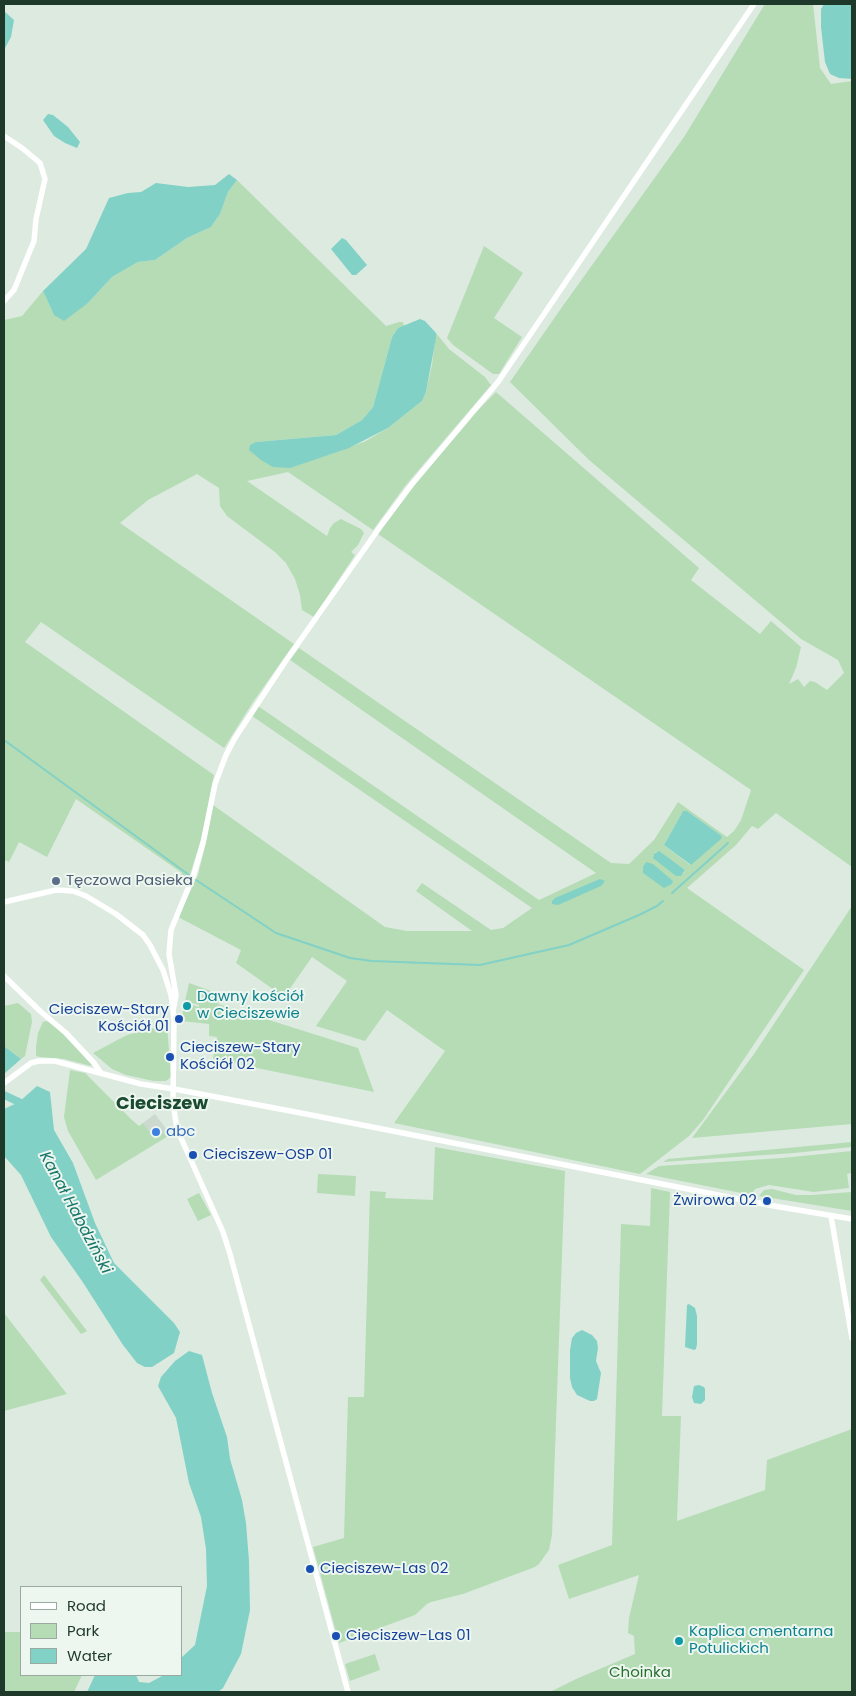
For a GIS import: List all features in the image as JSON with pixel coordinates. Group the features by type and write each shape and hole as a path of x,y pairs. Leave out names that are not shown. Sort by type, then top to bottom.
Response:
{"street":[{"path":"348,1692 230,1254 223,1232 177,1129 174,1111 174,1011 176,995 169,954 171,930 194,874 203,843 215,784 235,738 285,662 382,524 412,484 498,382 754,4"},
{"path":"4,136 40,163 46,179 36,219 34,241 14,290 4,301"},
{"path":"4,902 56,890 65,890 86,896 116,914 143,936 153,951 163,970 174,1011"},
{"path":"4,976 33,1005 66,1033 101,1073"},
{"path":"4,1083 31,1063 47,1060 64,1062 141,1084 174,1088 852,1219"},
{"path":"831,1216 852,1338"}],"shaded area":[{"path":"155,1114 167,1130 155,1139 143,1123"}],"green space":[{"path":"765,4 813,4 820,68 831,84 852,81 852,867 776,813 758,829 752,826 736,845 687,888 804,970 703,1120 689,1136 640,1174 394,1123 445,1051 387,1010 365,1041 316,1026 347,981 312,957 284,997 236,963 241,950 178,917 198,875 213,805 385,927 407,931 472,931 416,891 422,883 491,930 503,928 532,908 252,716 258,706 539,900 596,873 290,660 299,648 611,863 629,864 654,840 678,802 727,837 734,831 741,820 751,790 378,534 411,489 474,414 496,392 699,568 691,580 760,634 771,621 801,647 796,668 789,684 798,679 804,687 810,681 827,690 844,673 838,660 801,639 589,460 510,382 684,137","holes":["683,811 687,811 722,836 690,865 664,845","656,852 685,870 683,874 653,856"]},
{"path":"237,180 386,326 403,322 404,326 398,328 392,337 373,407 362,420 336,435 256,442 328,455 366,441 388,428 422,401 432,365 436,333 449,349 485,377 491,385 405,486 373,530 288,472 247,481 327,536 334,523 341,519 361,529 364,533 358,545 351,552 355,555 314,617 302,610 295,579 286,563 275,552 227,516 220,506 219,488 197,474 148,500 120,523 294,644 253,702 224,748 41,622 25,642 214,775 203,833 188,881 178,881 182,873 76,799 47,857 19,842 9,862 4,860 4,320 22,316 43,291 54,315 88,303 112,277 138,262 155,260 187,238 211,227 220,214 228,192"},
{"path":"484,246 523,273 494,318 522,337 499,374 493,374 453,345 447,338"},
{"path":"852,906 852,1124 692,1138 754,1054"},
{"path":"189,983 222,995 218,1004 358,1048 374,1092 213,1059 217,1037 209,1036 209,1024 181,1021 185,1003 199,1007 199,1005 185,1001"},
{"path":"18,1003 31,1014 32,1022 25,1056 21,1059 4,1046 4,1006"},
{"path":"47,1021 74,1044 92,1064 91,1066 64,1059 36,1056 38,1033 43,1022"},
{"path":"167,1025 171,1077 166,1081 154,1081 126,1075 112,1069 93,1053 127,1035"},
{"path":"70,1070 85,1073 132,1120 139,1126 143,1123 155,1139 167,1130 170,1135 96,1180 68,1131 64,1117"},
{"path":"852,1142 852,1147 663,1162 668,1159"},
{"path":"435,1147 565,1171 552,1535 549,1550 535,1567 463,1594 431,1602 415,1615 339,1643 313,1547 344,1538 348,1397 364,1397 370,1191 386,1192 385,1198 433,1200"},
{"path":"852,1151 852,1173 847,1174 849,1188 814,1192 769,1185 755,1189 751,1195 646,1174 659,1166 782,1158"},
{"path":"318,1174 356,1176 355,1196 317,1193"},
{"name":"Choinka","path":"651,1188 670,1192 662,1416 681,1416 677,1521 765,1490 767,1460 852,1429 852,1692 550,1692 635,1654 634,1636 628,1633 629,1618 639,1575 569,1599 558,1565 612,1545 621,1224 650,1226"},
{"path":"772,1189 796,1195 852,1192 852,1211 759,1196 764,1190"},
{"path":"199,1193 211,1215 198,1221 187,1199"},
{"path":"44,1275 87,1331 81,1334 40,1280"},
{"path":"4,1313 67,1394 4,1411"},
{"path":"4,1632 20,1632 20,1676 82,1676 74,1692 4,1692"},
{"path":"375,1654 380,1670 350,1681 345,1664"}],"water":[{"path":"824,4 852,4 852,79 839,78 830,74 825,62 821,27 821,9"},
{"path":"4,11 14,20 11,37 4,50"},
{"path":"48,114 53,115 68,127 80,142 77,148 54,136 43,120"},
{"path":"229,174 237,180 228,192 220,214 211,227 187,238 155,260 138,262 112,277 88,303 64,321 54,315 43,291 86,249 109,198 141,192 156,183 188,187 215,185"},
{"path":"342,238 346,240 367,265 356,275 352,275 331,249"},
{"path":"420,319 425,321 436,333 426,392 422,401 388,428 349,448 290,468 273,467 249,450 250,445 256,442 336,435 362,420 373,407 392,337 398,328"},
{"path":"683,811 687,811 722,836 721,839 691,865 664,845"},
{"path":"659,851 685,870 681,876 676,876 653,858 654,854"},
{"path":"646,862 653,864 673,881 672,884 664,888 643,873 643,867"},
{"path":"600,879 605,881 601,886 558,905 552,904 555,898"},
{"path":"4,1046 21,1059 4,1074"},
{"path":"37,1086 50,1092 54,1130 73,1163 95,1223 114,1263 174,1323 180,1332 174,1353 152,1367 145,1367 137,1363 123,1345 51,1237 21,1175 4,1156 4,1109 19,1102"},
{"path":"689,1304 695,1308 697,1316 697,1344 694,1350 685,1347 687,1305"},
{"path":"582,1330 592,1335 597,1341 596,1361 601,1373 597,1399 594,1401 577,1395 572,1387 570,1378 572,1338"},
{"path":"189,1351 202,1355 212,1393 227,1437 230,1459 242,1500 249,1561 250,1610 241,1654 223,1688 218,1692 87,1692 95,1676 136,1676 139,1682 149,1683 162,1676 182,1676 182,1657 195,1645 207,1586 206,1549 201,1517 189,1483 176,1418 158,1386 161,1377 175,1361"},
{"path":"699,1385 705,1389 705,1400 701,1404 694,1403 692,1397 694,1386"}],"waterway":[{"path":"4,740 189,875"},
{"path":"672,893 728,843"},
{"path":"196,880 276,933 350,958 372,961 480,965 569,945 639,915 663,901"},
{"name":"Kanał Habdziński","path":"4,1095 19,1102 23,1110"}],"place":[{"name":"Tęczowa Pasieka","path":"56,881"},
{"name":"Dawny kościół w Cieciszewie","path":"187,1006"},
{"name":"Cieciszew-Stary Kościół 01","path":"179,1019"},
{"name":"Cieciszew-Stary Kościół 02","path":"170,1057"},
{"name":"abc","path":"156,1132"},
{"name":"Cieciszew-OSP 01","path":"193,1155"},
{"name":"Żwirowa 02","path":"767,1201"},
{"name":"Cieciszew-Las 02","path":"310,1569"},
{"name":"Cieciszew-Las 01","path":"336,1636"},
{"name":"Kaplica cmentarna Potulickich","path":"679,1641"}],"district":[{"name":"Cieciszew","path":"162,1104"}]}
